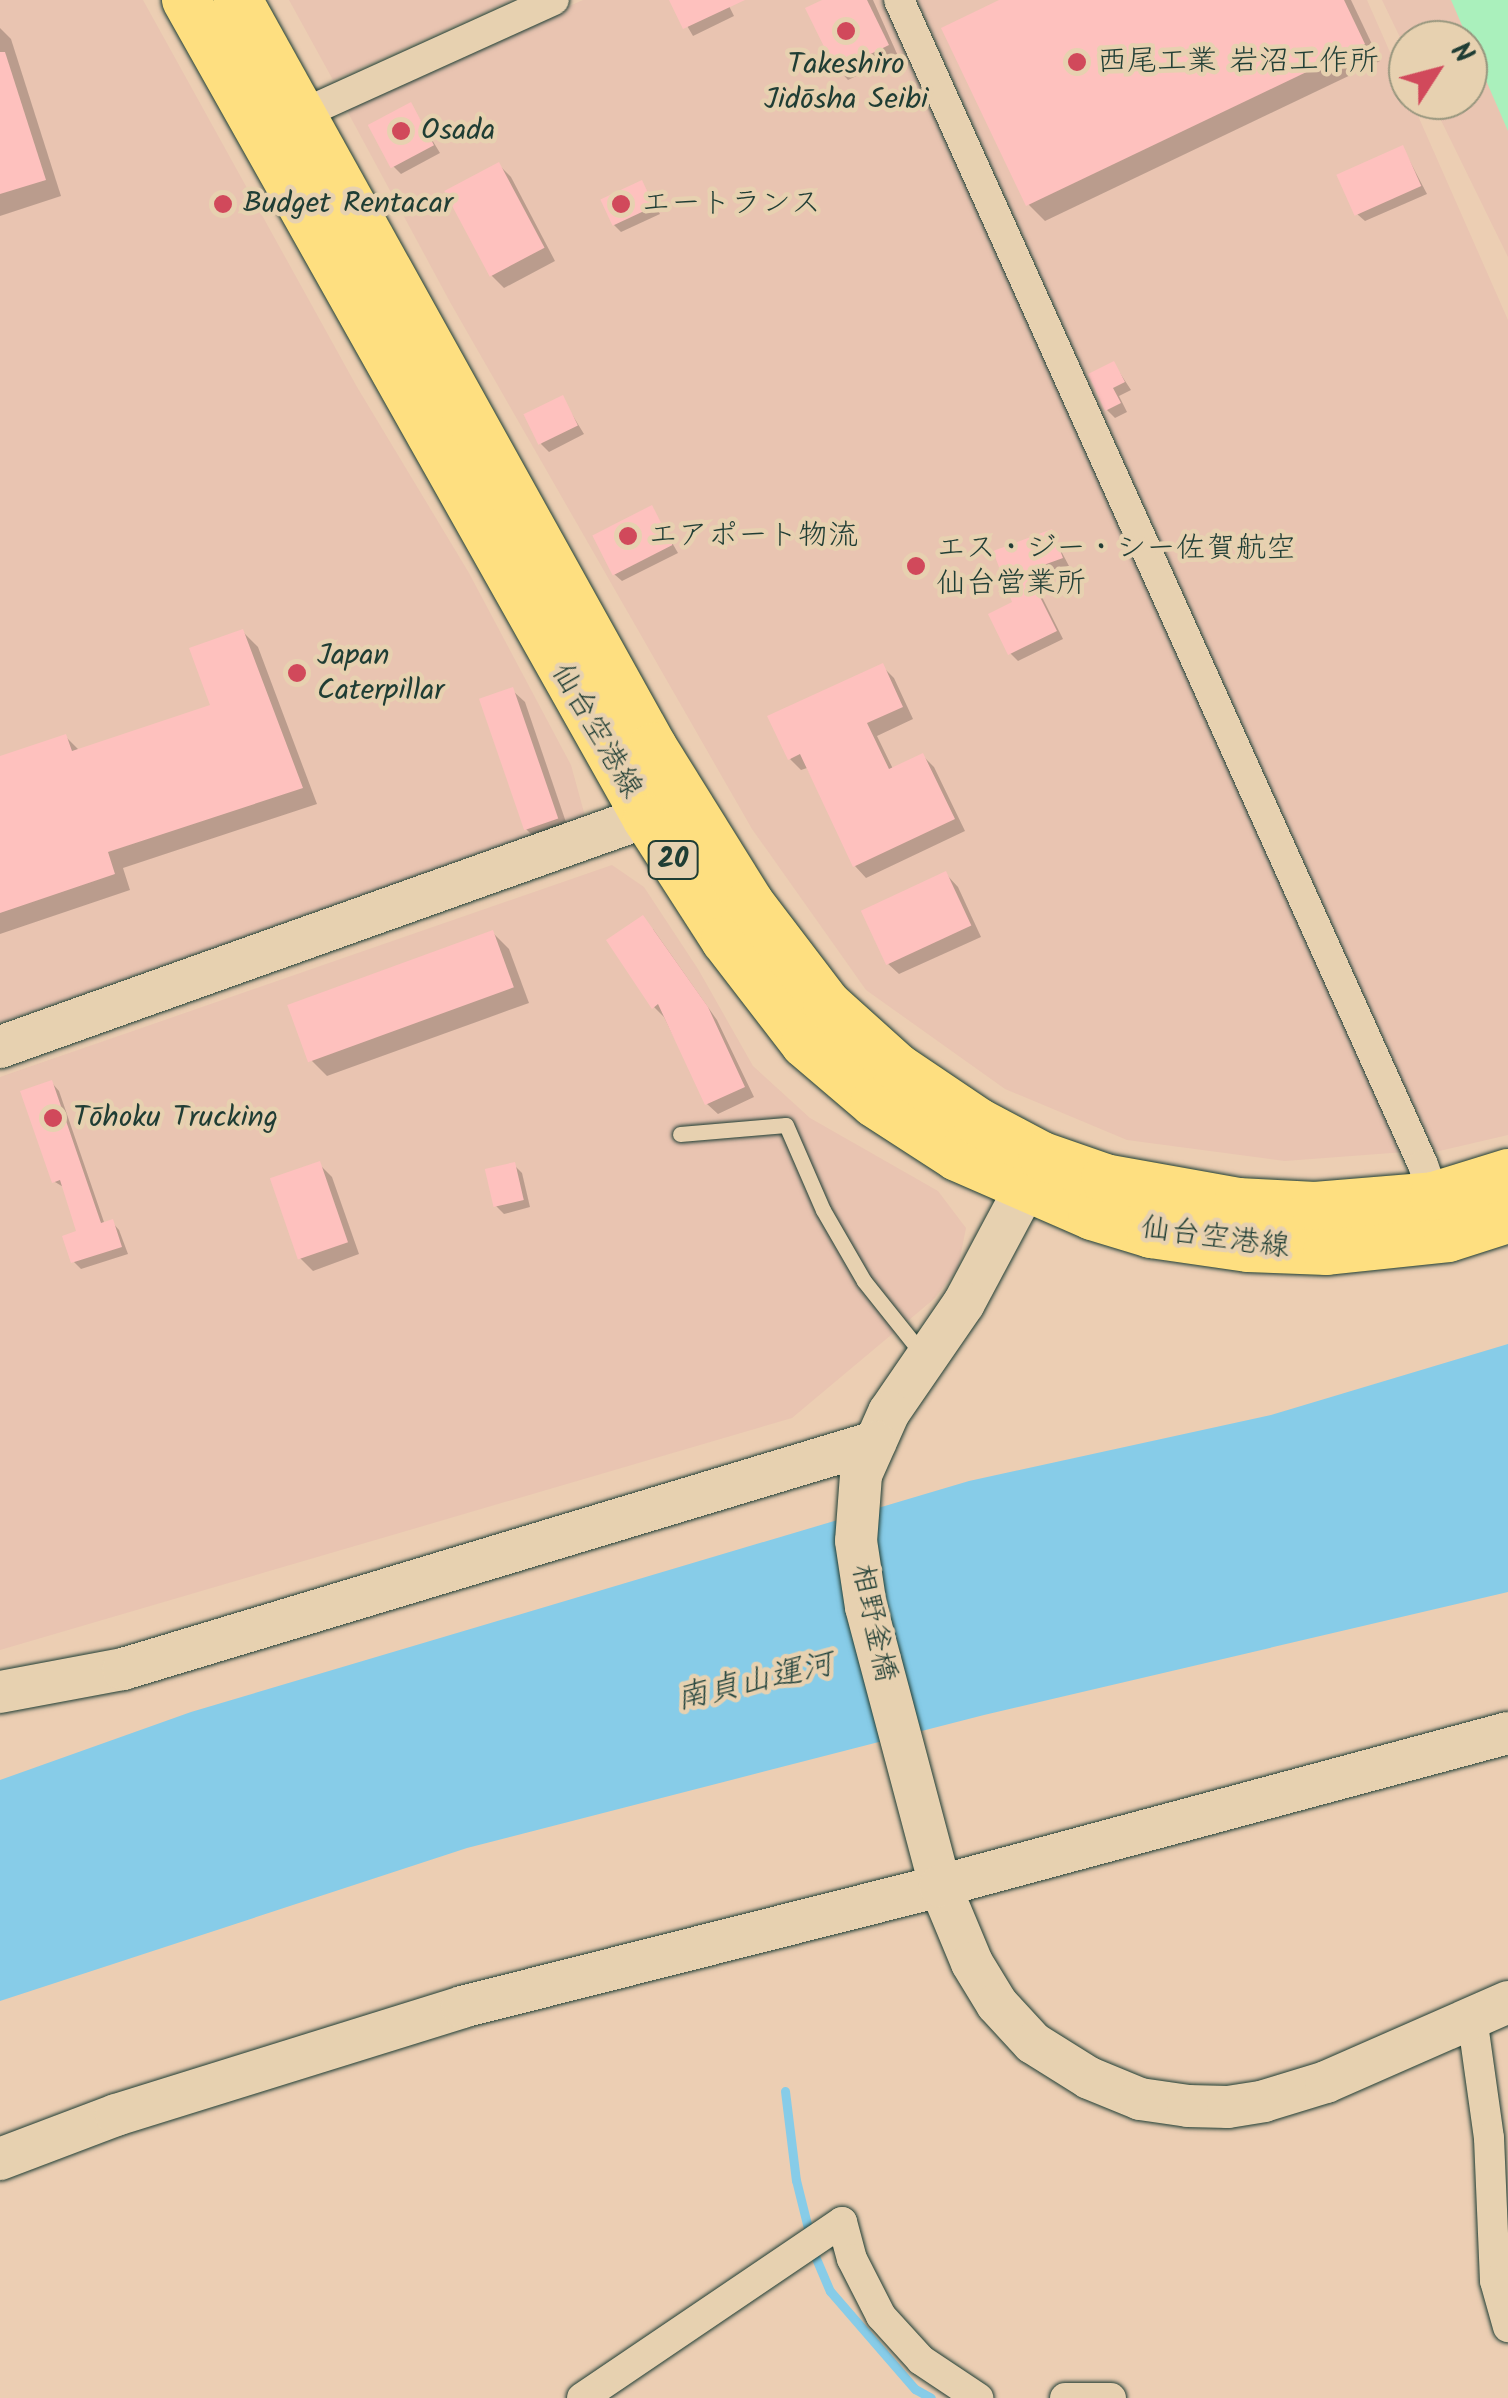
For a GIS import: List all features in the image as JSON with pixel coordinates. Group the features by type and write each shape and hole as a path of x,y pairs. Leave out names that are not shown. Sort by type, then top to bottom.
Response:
{"main road":[{"name":"仙台空港線","path":"186,0 282,123 666,810 750,903 827,1004 898,1068 978,1122 1034,1173 1104,1178 1238,1202 1508,1219"},
{"name":"仙台空港線","path":"238,0 282,123"},
{"name":"仙台空港線","path":"1441,1217 1508,1173"}],"street":[{"path":"282,123 554,0"},
{"path":"899,0 1441,1217"},
{"path":"0,1047 666,810"},
{"path":"0,1692 123,1669 868,1458 925,1357 964,1303 1034,1173"},
{"name":"相野釜橋","path":"868,1458 856,1541 866,1607 906,1769 940,1886 972,1963 997,2004 1032,2042 1089,2078 1140,2099 1228,2107 1264,2101 1326,2082 1490,2010"},
{"path":"0,2159 116,2114 462,2008 940,1886 1508,1733"},
{"path":"1490,2010 1499,2135 1495,2281 1508,2327"},
{"path":"582,2398 842,2222 852,2259 881,2316 921,2360 978,2398"},
{"path":"1065,2398 1111,2398"}],"lane":[{"path":"680,1134 786,1124 823,1210 864,1281 925,1357"}],"shaded area":[{"path":"0,0 143,0 357,387 469,573 571,765 585,816 0,1023"},
{"path":"289,0 511,0 333,80"},
{"path":"583,0 885,0 1405,1152 1285,1161 1127,1140 1005,1089 866,990 752,829 450,302 345,107"},
{"path":"917,0 1367,0 1388,48 1388,120 1420,120 1508,320 1508,1135 1435,1152"},
{"path":"1382,0 1508,0 1508,257 1441,120 1488,120 1488,20 1392,20"},
{"path":"612,865 644,887 698,969 753,1066 810,1118 938,1191 966,1228 958,1268 934,1299 792,1418 0,1650 0,1077"}],"green space":[{"path":"1451,0 1508,0 1508,131 1488,85 1488,20 1460,20"}],"water":[{"name":"南貞山運河","path":"1508,1344 1508,1592 984,1715 467,1848 0,2001 0,1780 191,1712 969,1481 1271,1415"}],"building":[{"path":"669,0 745,0 683,29"},
{"path":"822,0 867,0 889,45 836,71 805,8"},
{"path":"999,0 1344,0 1365,44 1026,206 941,28"},
{"path":"0,52 5,52 46,180 0,194"},
{"path":"411,102 434,145 391,168 368,125"},
{"path":"1403,145 1421,186 1355,216 1336,175"},
{"path":"499,162 545,248 490,277 444,191"},
{"path":"642,180 654,206 613,226 600,199"},
{"path":"1114,361 1125,382 1113,388 1121,403 1105,411 1088,374"},
{"path":"563,395 578,426 538,445 523,414"},
{"path":"652,505 672,545 613,576 592,535"},
{"path":"1052,529 1063,558 1027,571 1057,631 1008,655 988,614 1012,602 993,551"},
{"path":"243,629 303,788 108,852 115,874 0,913 0,756 66,734 72,751 210,705 189,648"},
{"path":"883,663 903,707 867,723 889,769 923,753 955,819 853,867 800,754 788,760 767,716"},
{"path":"513,687 558,818 524,830 479,699"},
{"path":"946,871 971,925 886,965 861,911"},
{"path":"643,915 708,1007 745,1087 705,1105 658,1004 652,1009 606,940"},
{"path":"493,930 514,987 308,1062 287,1005"},
{"path":"52,1080 101,1223 113,1219 122,1247 71,1263 62,1236 76,1231 60,1180 52,1183 20,1091"},
{"path":"320,1161 348,1242 298,1260 270,1178"},
{"path":"515,1162 524,1200 494,1207 485,1169"}],"waterway":[{"path":"785,2091 796,2180 815,2256 830,2291 915,2389 931,2398"}],"place":[{"name":"Takeshiro Jidōsha Seibi","path":"846,31"},
{"name":"西尾工業 岩沼工作所","path":"1077,62"},
{"name":"Osada","path":"401,131"},
{"name":"Budget Rentacar","path":"223,204"},
{"name":"エートランス","path":"621,204"},
{"name":"エアポート物流","path":"628,536"},
{"name":"エス・ジー・シー佐賀航空 仙台営業所","path":"916,566"},
{"name":"Japan Caterpillar","path":"297,673"},
{"name":"Tōhoku Trucking","path":"53,1118"}]}
